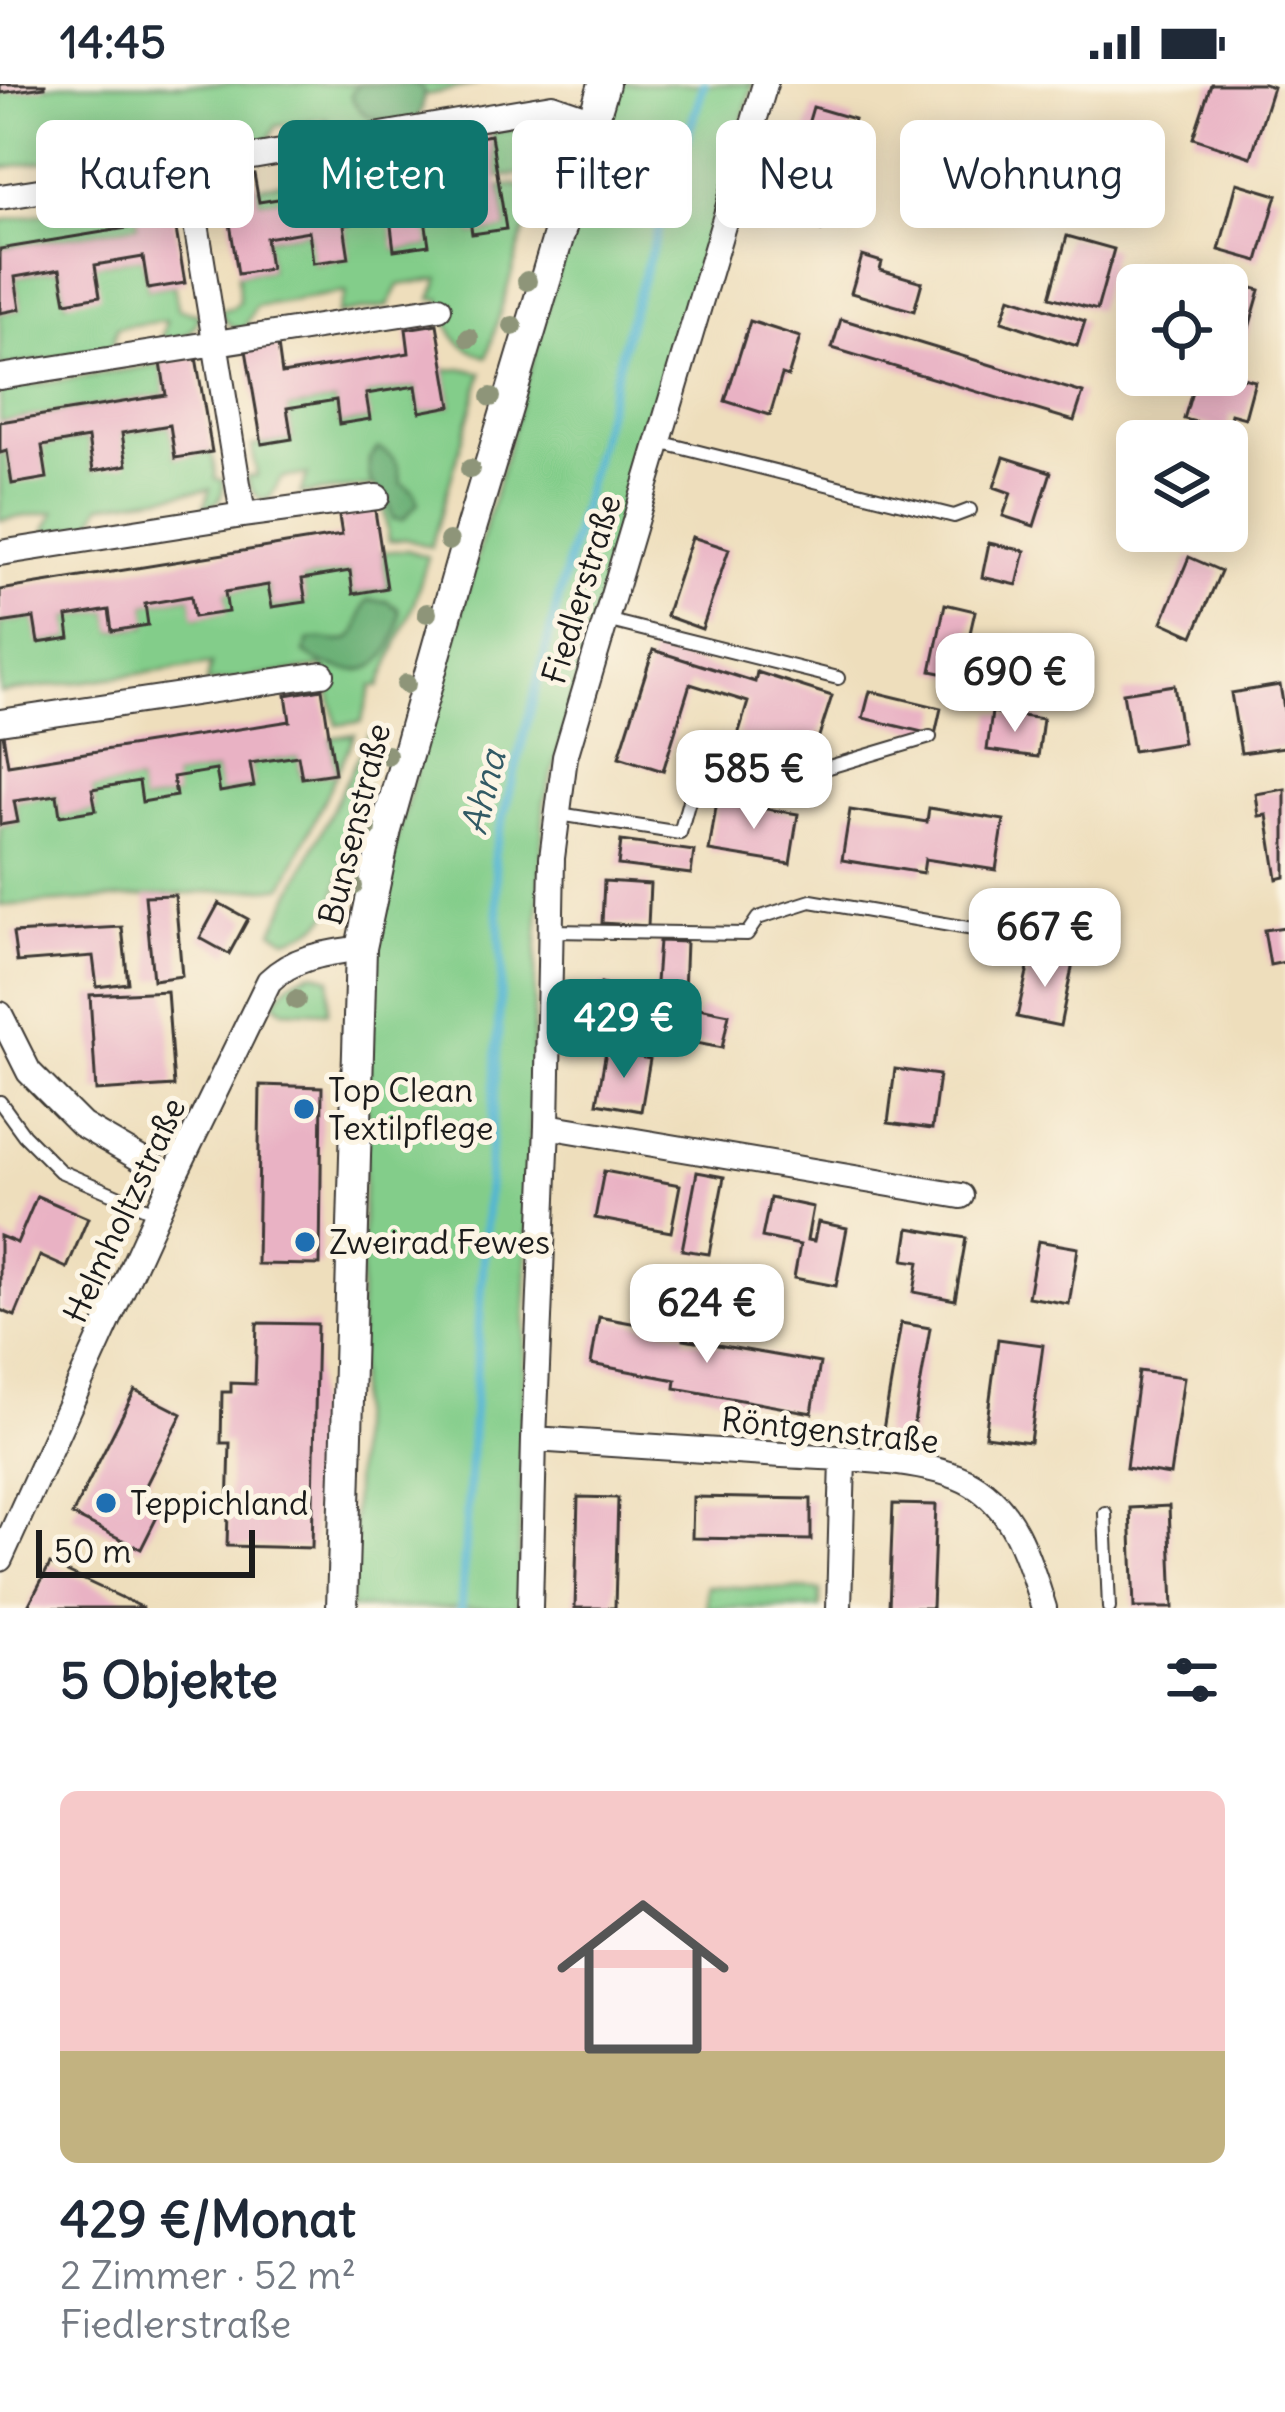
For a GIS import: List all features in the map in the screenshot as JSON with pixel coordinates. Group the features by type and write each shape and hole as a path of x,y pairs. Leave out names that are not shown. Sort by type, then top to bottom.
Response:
{"street":[{"name":"Bunsenstraße","path":"593,120 604,84"},
{"name":"Fiedlerstraße","path":"530,1608 552,859 565,757 765,84"},
{"path":"254,157 552,106 593,120"},
{"path":"0,197 36,191"},
{"path":"198,228 243,514"},
{"name":"Bunsenstraße","path":"342,1608 361,948 392,807 561,228"},
{"path":"0,377 439,308"},
{"path":"0,553 377,496"},
{"path":"0,722 322,674"},
{"name":"Helmholtzstraße","path":"0,1559 173,1178 269,981 296,961 361,948"},
{"path":"0,1014 28,1072 82,1125 173,1178"},
{"path":"547,1126 961,1196"},
{"name":"Röntgenstraße","path":"534,1439 843,1459 916,1467 955,1477 997,1504 1012,1525 1026,1552 1043,1608"},
{"path":"839,1608 843,1459"}],"lane":[{"path":"658,442 954,516 970,510"},
{"path":"606,620 838,678"},
{"path":"558,813 680,833 702,767 719,759 802,775 930,736"},
{"path":"551,931 747,934 758,918 811,902 1015,936"},
{"path":"0,1102 24,1136 59,1171 157,1213"},
{"path":"1105,1514 1109,1608"}],"green space":[{"path":"61,84 478,84 422,96 414,118 404,120 278,120 264,148 254,150 254,120 36,120 36,163 0,168 0,93"},
{"path":"358,84 416,84 424,91 417,120 368,116 351,94"},
{"path":"611,84 753,84 743,120 716,120 716,211 544,802 518,1608 350,1608 378,905 570,228 692,228 692,120 601,120"},
{"path":"512,129 512,175 498,177 491,132"},
{"path":"278,183 278,199 259,202 257,187"},
{"path":"512,185 512,228 525,228 487,357 460,343 450,329 441,299 431,299 439,279 399,285 388,306 337,314 346,292 256,306 244,328 229,324 220,310 239,301 238,274 270,269 266,238 309,231 314,263 348,258 344,228 392,228 395,250 428,245 426,228 472,228 473,234 506,228 500,187"},
{"path":"36,215 36,228 127,228 0,249 0,221"},
{"path":"143,257 148,289 174,285 178,309 199,314 190,331 161,342 166,321 117,327 112,349 0,367 0,313 20,309 15,277 60,269 66,302 95,265"},
{"path":"161,365 166,395 0,422 0,390"},
{"path":"445,370 482,373 431,547 405,539 389,541 380,485 300,494 308,474 281,478 270,498 262,500 252,491 246,477 257,476 252,446 292,439 287,408 336,400 340,424 369,419 366,394 416,386 420,411 451,406"},
{"path":"170,425 175,457 212,452 216,479 223,480 219,499 203,510 210,489 101,505 92,524 44,533 55,512 0,520 0,453 7,451 12,483 42,446 88,438 93,470 122,433"},
{"path":"378,448 396,461 401,483 414,492 418,503 403,520 393,519 387,496 371,482 369,459"},
{"path":"407,550 428,557 414,603 379,687 372,686 361,722 337,725 323,667 206,683 211,664 0,693 0,623 34,618 39,643 69,638 67,617 109,610 113,631 147,626 145,604 191,596 195,617 227,611 225,592 268,585 273,607 305,602 302,579 350,571 354,594 387,588 382,552"},
{"path":"368,600 386,601 399,609 392,643 376,664 361,670 344,669 304,653 309,640 341,641 353,636"},
{"path":"355,734 283,887 0,906 0,825 18,822 14,801 57,795 61,816 95,810 92,789 139,781 143,802 175,796 173,777 216,770 221,792 253,786 250,763 298,756 302,778 335,773 330,738"},
{"path":"369,734 377,737 332,910 312,929 286,939 273,931"},
{"path":"314,972 330,978 328,1012 283,1010 274,1003 290,983"},
{"path":"707,1586 820,1590 820,1608 707,1608"}],"building":[{"path":"0,84 45,84 45,87 0,93"},
{"path":"1211,84 1273,87 1251,157 1193,138"},
{"path":"813,107 854,119 854,120 809,120"},
{"path":"488,136 506,229 472,234 471,228 488,228"},
{"path":"254,174 259,202 278,199 278,228 344,228 349,258 313,263 309,231 266,238 270,269 238,274 231,228 254,228"},
{"path":"1237,183 1277,195 1258,261 1219,250"},
{"path":"127,228 176,228 185,283 148,289 143,257 95,265 100,296 66,302 60,269 15,277 20,309 0,313 0,249"},
{"path":"391,228 426,228 429,245 394,250"},
{"path":"1067,236 1114,249 1097,310 1050,297"},
{"path":"862,256 882,262 880,270 922,282 914,311 851,293"},
{"path":"1248,286 1260,290 1248,331"},
{"path":"1010,297 1085,321 1077,346 1002,321"},
{"path":"841,319 1083,393 1074,421 832,348"},
{"path":"750,321 800,337 770,415 725,401"},
{"path":"437,324 451,406 420,412 416,386 366,394 370,419 339,424 336,400 287,408 292,439 262,444 246,350 278,345 282,374 409,353 406,329"},
{"path":"196,357 212,452 175,458 170,425 122,433 127,465 93,471 88,438 42,446 47,478 12,484 7,451 0,453 0,422 166,395 161,363"},
{"path":"1248,379 1255,381 1245,418 1231,414 1230,420 1184,419 1191,396 1248,396"},
{"path":"1004,457 1051,472 1034,526 1003,516 1011,493 994,487"},
{"path":"374,504 387,588 353,594 350,571 302,579 306,602 272,607 268,585 225,592 228,612 194,617 191,596 145,604 148,625 112,631 109,610 67,617 70,638 38,643 34,618 0,623 0,590 342,535 338,510"},
{"path":"692,537 729,549 702,629 666,616"},
{"path":"989,543 1025,551 1017,585 982,577"},
{"path":"1189,557 1221,571 1193,636 1162,622"},
{"path":"945,604 975,611 960,677 931,671"},
{"path":"653,650 755,682 757,672 832,696 812,758 738,735 748,702 690,684 663,771 619,757"},
{"path":"1174,685 1183,743 1133,751 1123,693"},
{"path":"1280,685 1285,747 1241,753 1231,693"},
{"path":"322,689 335,773 302,778 298,756 250,763 254,786 220,792 216,770 173,777 176,796 142,802 139,781 92,789 96,810 60,816 57,795 14,801 18,822 0,825 0,734 8,765 290,721 286,695"},
{"path":"870,691 941,708 935,735 863,718"},
{"path":"992,712 1043,719 1038,757 987,750"},
{"path":"1285,789 1285,877 1277,879 1267,815 1259,816 1256,794"},
{"path":"717,801 798,814 790,864 709,851"},
{"path":"929,808 1004,820 996,870 925,859 923,873 842,860 850,810 927,822"},
{"path":"621,841 694,851 691,874 618,865"},
{"path":"604,881 650,884 648,926 602,923"},
{"path":"175,895 182,976 153,980 145,896"},
{"path":"219,903 248,919 229,954 200,938"},
{"path":"122,927 128,983 97,987 93,956 17,962 13,933"},
{"path":"1285,927 1285,962 1270,965 1264,930"},
{"path":"659,941 686,942 682,1043 655,1040 655,1018 597,1026 601,984 655,997"},
{"path":"1031,954 1073,963 1060,1026 1017,1017"},
{"path":"167,991 174,1086 96,1091 90,995"},
{"path":"699,1008 729,1014 722,1048 691,1042"},
{"path":"606,1051 650,1059 641,1111 597,1103"},
{"path":"895,1069 939,1075 932,1129 888,1123"},
{"path":"260,1085 322,1087 320,1265 257,1264"},
{"path":"604,1171 680,1185 671,1232 595,1218"},
{"path":"697,1172 724,1177 709,1254 682,1250"},
{"path":"37,1196 88,1218 67,1268 40,1256 15,1316 0,1310 0,1236 17,1243"},
{"path":"770,1198 813,1207 807,1240 814,1241 818,1222 847,1228 836,1286 794,1278 800,1245 762,1237"},
{"path":"909,1228 966,1238 955,1300 914,1292 919,1262 904,1260"},
{"path":"1038,1241 1078,1248 1069,1304 1028,1297"},
{"path":"599,1317 685,1333 684,1339 820,1363 812,1413 675,1388 676,1380 591,1364"},
{"path":"257,1323 317,1324 312,1548 227,1546 230,1443 221,1443 222,1392 231,1392 231,1383 255,1384"},
{"path":"901,1323 930,1328 911,1440 882,1436"},
{"path":"998,1339 1043,1345 1030,1442 985,1436"},
{"path":"1139,1371 1184,1377 1170,1475 1126,1468"},
{"path":"135,1390 182,1414 143,1491 165,1501 141,1549 72,1515"},
{"path":"578,1497 618,1498 615,1608 575,1608"},
{"path":"693,1497 811,1499 811,1540 692,1538"},
{"path":"893,1504 936,1505 932,1608 889,1608"},
{"path":"1169,1506 1173,1608 1134,1608 1130,1508"},
{"path":"50,1564 144,1608 27,1608"}],"waterway":[{"name":"Ahna","path":"461,1608 502,968 494,853 629,322 704,84"}],"place":[{"name":"Top Clean Textilpflege","path":"304,1109"},
{"name":"Zweirad Fewes","path":"305,1242"},
{"name":"Teppichland","path":"106,1503"}]}
